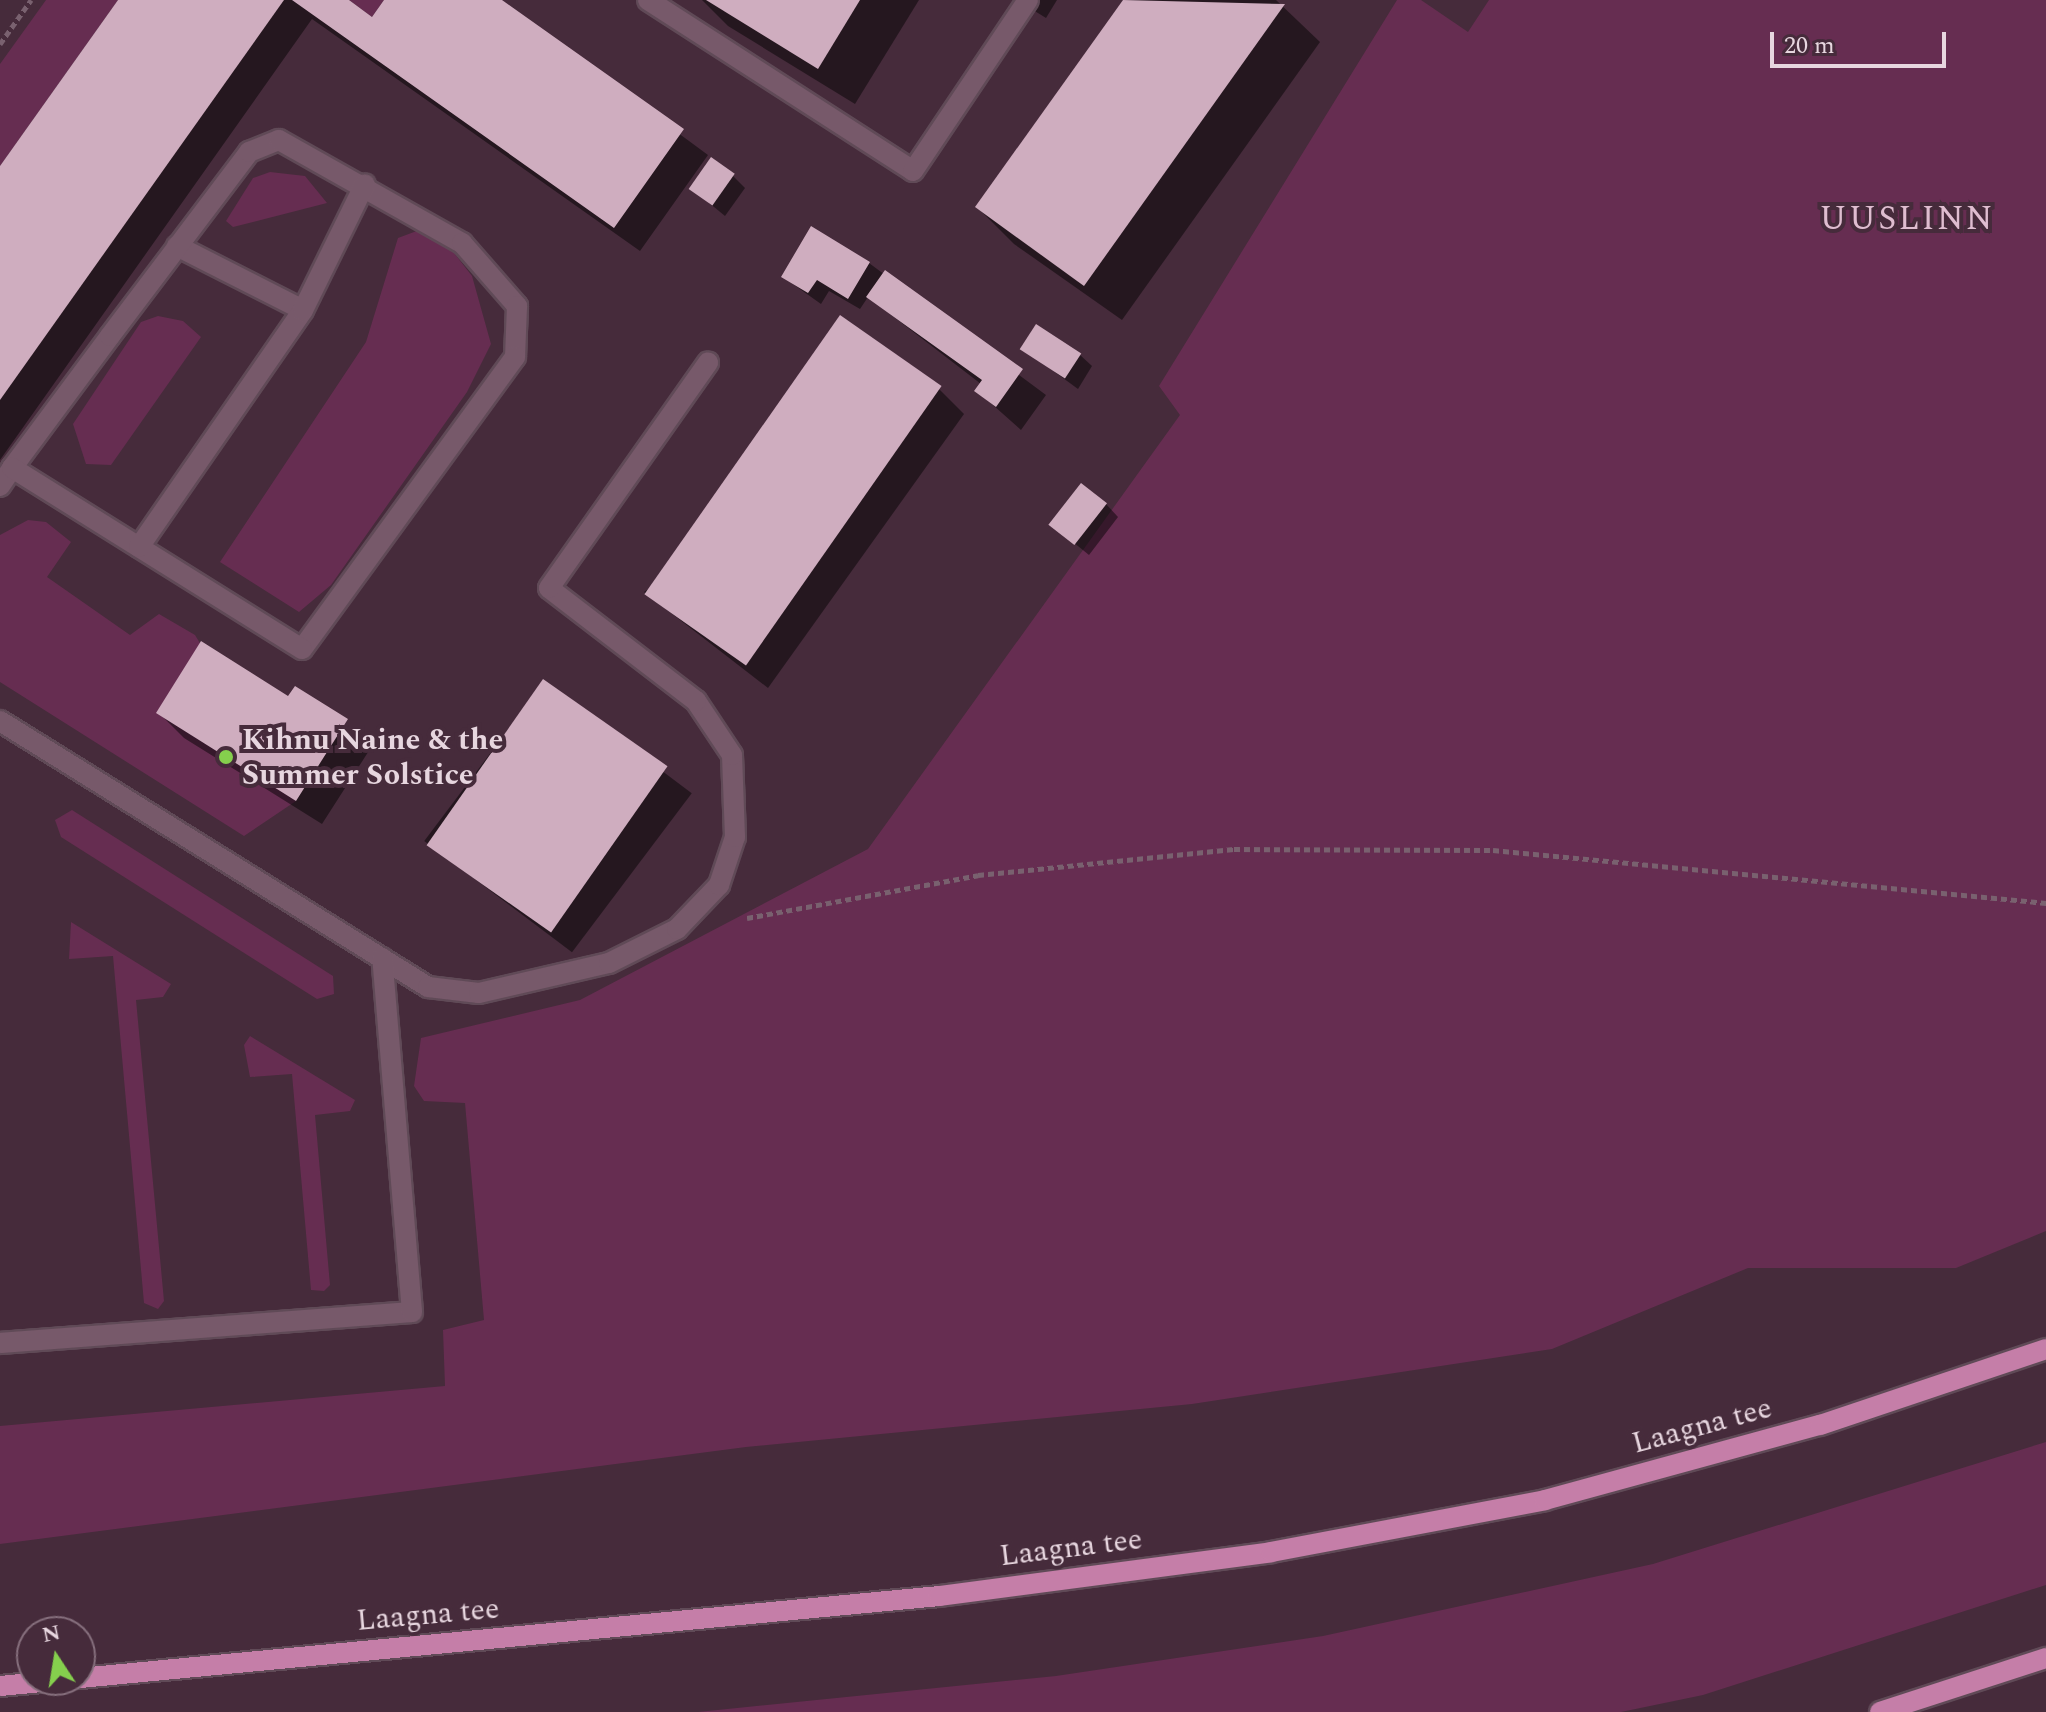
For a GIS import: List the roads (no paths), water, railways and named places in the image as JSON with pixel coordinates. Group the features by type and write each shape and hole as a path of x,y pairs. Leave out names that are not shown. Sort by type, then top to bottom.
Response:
{"main road":[{"name":"Laagna tee","path":"96,1676 939,1596 1271,1552 1545,1500 1820,1425 2046,1349"},
{"path":"1880,1712 2046,1658"}],"lane":[{"path":"648,0 913,171 1028,0"},
{"path":"0,486 12,468 177,246 249,152 279,140 365,184 462,243 517,306 515,357 302,649 12,468"},
{"path":"139,547 303,310 365,184"},
{"path":"177,246 303,310"},
{"path":"0,721 428,987 479,993 609,963 677,929 719,885 735,837 732,755 696,701 549,588 708,363"},
{"path":"0,1343 412,1312 382,958"}],"place":[{"name":"Kihnu Naine & the Summer Solstice","path":"226,757"}],"district":[{"name":"UUSLINN","path":"1907,220"}]}
